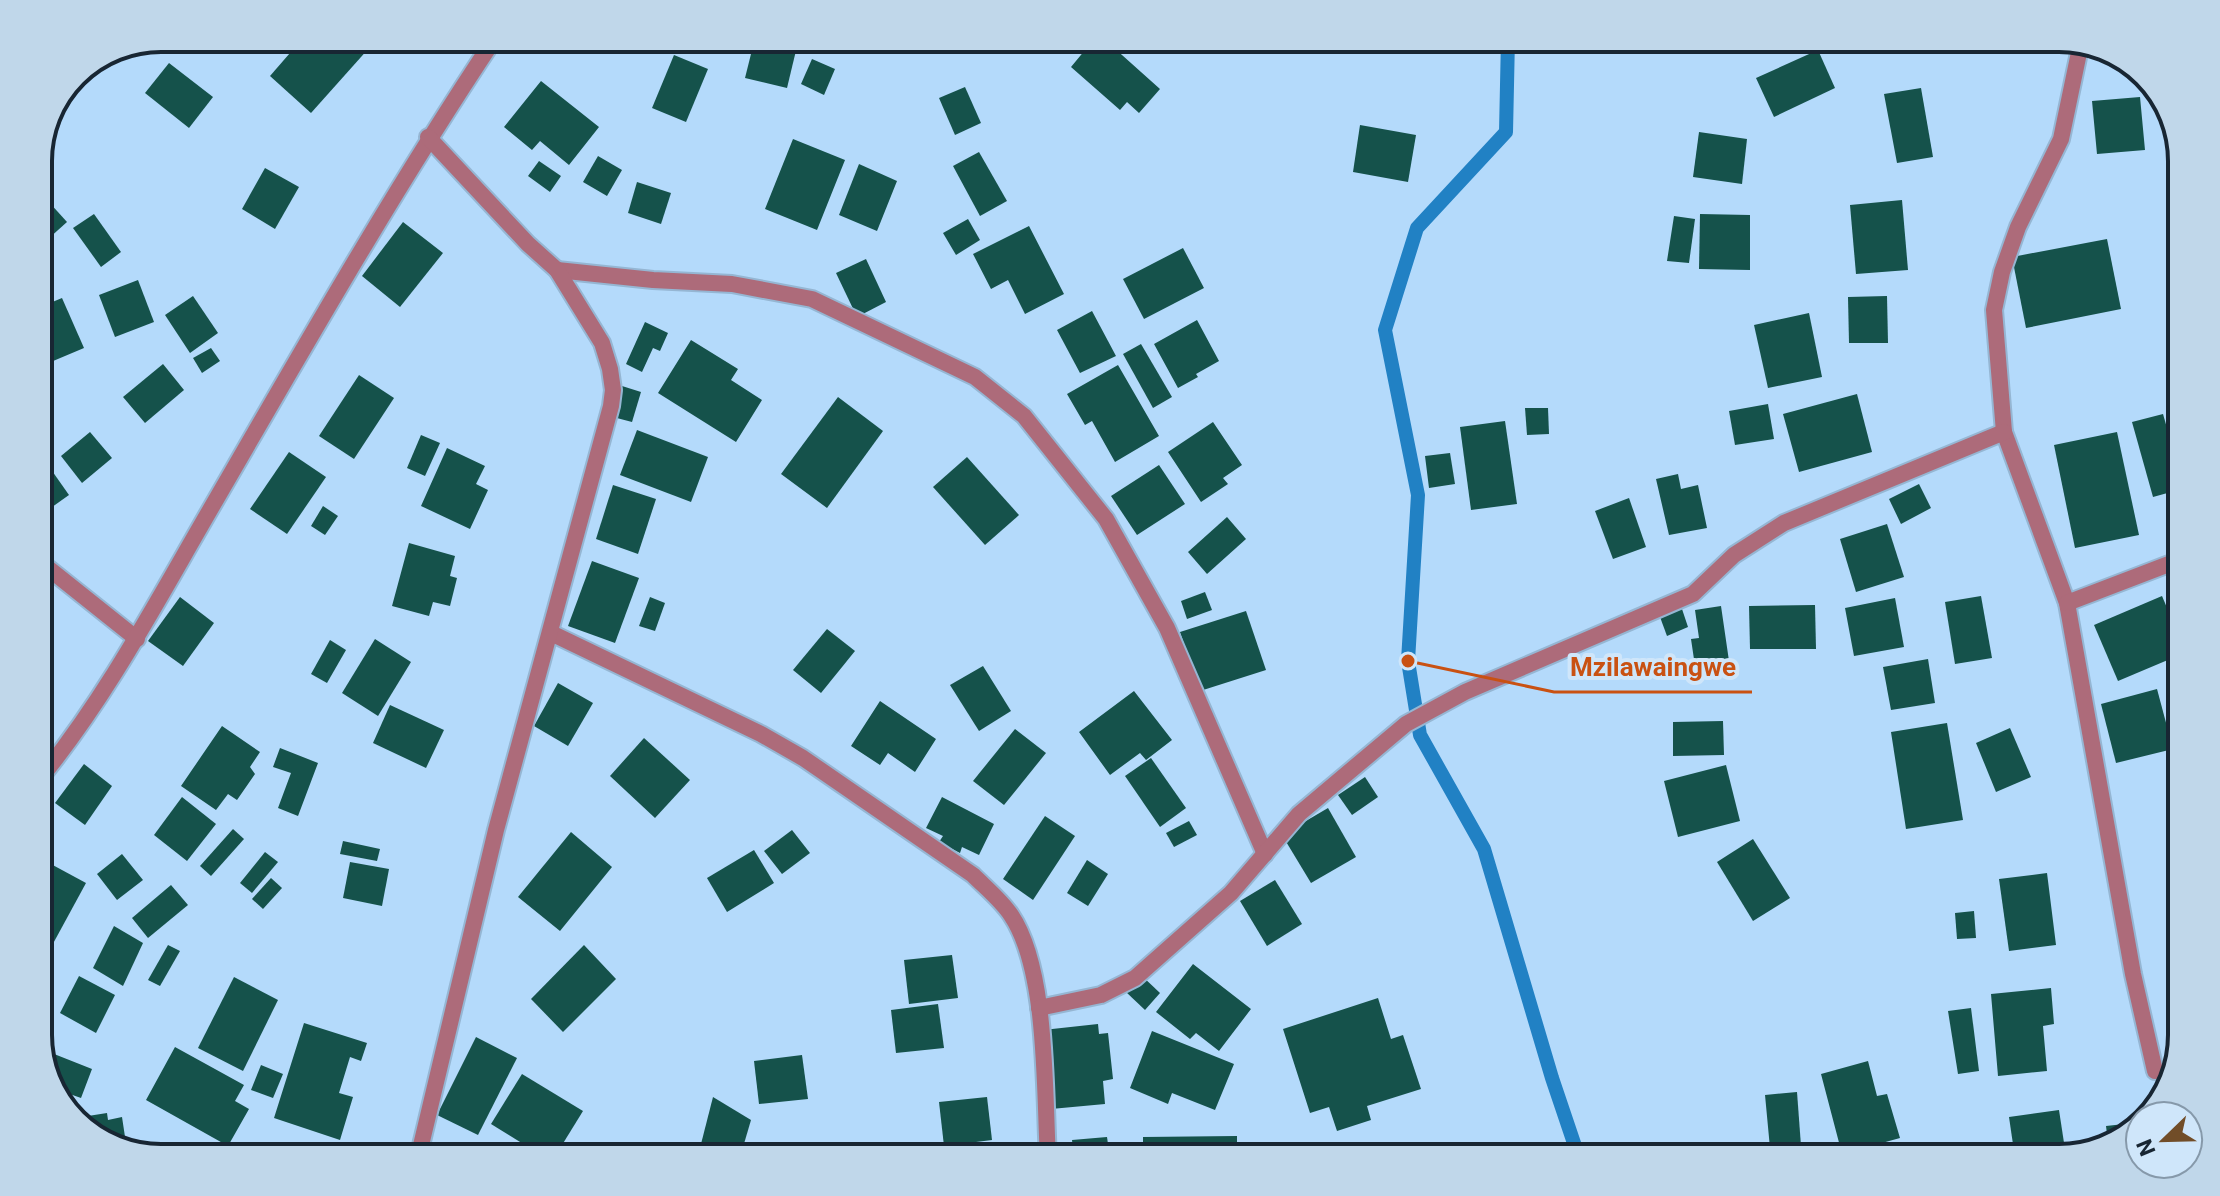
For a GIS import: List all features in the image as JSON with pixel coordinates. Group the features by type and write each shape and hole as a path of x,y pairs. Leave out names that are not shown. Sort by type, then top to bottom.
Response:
{"street":[{"path":"52,764 137,639 428,137 486,52"},
{"path":"2079,54 2061,139 2018,227 2002,272 1994,310 2004,432 2067,603 2133,974 2155,1071"},
{"path":"421,1144 496,830 551,633 613,390 602,343 557,270 528,244 428,137"},
{"path":"557,270 732,284 812,299 975,377 1024,416 1106,519 1159,614 1265,854"},
{"path":"1039,1008 1101,995 1135,978 1231,893 1299,814 1406,724 1465,692 1693,594 1734,555 1784,523 2004,432"},
{"path":"2067,603 2168,564"},
{"path":"52,571 137,639"},
{"path":"551,633 761,734 803,758 973,875 1011,915 1028,948 1039,1008 1047,1144"}],"building":[{"path":"291,52 365,52 311,113 270,76"},
{"path":"752,52 796,52 787,88 745,78"},
{"path":"1083,52 1119,52 1160,89 1139,113 1127,102 1120,110 1071,67"},
{"path":"1819,52 1835,88 1774,117 1756,78"},
{"path":"674,55 708,69 686,122 652,108"},
{"path":"812,59 835,69 824,95 801,84"},
{"path":"169,63 213,97 189,128 145,93"},
{"path":"541,81 599,127 569,165 540,141 532,150 504,127"},
{"path":"965,87 981,123 955,135 939,98"},
{"path":"1921,88 1933,157 1897,163 1884,94"},
{"path":"2140,97 2145,150 2097,154 2092,101"},
{"path":"1360,125 1416,135 1408,182 1353,172"},
{"path":"1699,132 1747,139 1742,184 1693,177"},
{"path":"793,139 845,160 817,230 765,209"},
{"path":"979,152 1007,201 980,216 953,166"},
{"path":"598,156 622,170 607,196 583,182"},
{"path":"539,161 561,176 550,192 528,176"},
{"path":"859,164 897,181 877,231 839,215"},
{"path":"265,168 299,187 275,229 242,209"},
{"path":"637,182 671,193 661,224 628,213"},
{"path":"1902,200 1908,270 1856,274 1850,205"},
{"path":"52,205 67,222 52,235"},
{"path":"94,214 121,252 101,267 73,228"},
{"path":"1700,214 1750,215 1750,270 1699,269"},
{"path":"1674,216 1695,219 1689,263 1667,261"},
{"path":"968,219 980,240 956,255 943,233"},
{"path":"403,222 443,253 400,307 362,276"},
{"path":"1029,226 1064,294 1025,314 1008,280 991,289 973,254"},
{"path":"2107,239 2121,309 2026,328 2012,257"},
{"path":"1183,248 1204,288 1144,319 1123,279"},
{"path":"866,259 886,302 857,317 836,273"},
{"path":"138,280 154,322 115,337 99,295"},
{"path":"193,296 218,333 190,353 165,315"},
{"path":"1887,296 1888,343 1849,343 1848,297"},
{"path":"62,298 84,348 52,361 52,302"},
{"path":"1092,311 1116,356 1080,373 1057,330"},
{"path":"1809,313 1822,377 1768,388 1754,325"},
{"path":"1197,320 1219,361 1178,388 1154,344"},
{"path":"645,322 668,333 660,351 653,348 642,372 626,364"},
{"path":"691,340 738,369 731,380 762,400 736,442 658,393"},
{"path":"1141,344 1172,397 1153,408 1123,354"},
{"path":"211,348 220,361 202,373 193,358"},
{"path":"163,364 184,390 145,423 123,397"},
{"path":"1118,365 1159,436 1115,462 1092,421 1085,425 1067,394"},
{"path":"359,375 394,398 354,459 319,436"},
{"path":"622,386 641,392 632,422 613,417"},
{"path":"1857,394 1872,452 1799,472 1783,414"},
{"path":"838,397 883,431 827,508 781,474"},
{"path":"1768,404 1774,439 1735,445 1729,411"},
{"path":"1525,408 1548,408 1549,434 1527,435"},
{"path":"2163,414 2168,431 2168,493 2153,497 2132,422"},
{"path":"1505,421 1517,504 1471,510 1460,427"},
{"path":"1213,422 1242,465 1223,478 1228,484 1201,502 1168,452"},
{"path":"637,430 708,457 691,502 620,475"},
{"path":"90,432 112,458 82,483 61,456"},
{"path":"2117,432 2139,535 2075,548 2054,445"},
{"path":"421,435 440,443 425,476 407,468"},
{"path":"447,448 485,466 476,484 488,490 470,529 421,506"},
{"path":"289,452 326,477 287,534 250,509"},
{"path":"1450,453 1455,484 1429,488 1425,456"},
{"path":"967,457 1019,515 985,545 933,487"},
{"path":"1159,465 1185,504 1137,535 1111,496"},
{"path":"52,471 69,495 52,507"},
{"path":"1678,474 1681,489 1698,485 1707,528 1669,535 1656,479"},
{"path":"1919,484 1931,508 1901,524 1889,499"},
{"path":"613,485 656,499 638,554 596,539"},
{"path":"1629,498 1646,547 1613,559 1595,511"},
{"path":"323,506 338,516 325,535 311,526"},
{"path":"1227,517 1246,539 1207,574 1188,552"},
{"path":"1887,524 1904,577 1856,592 1840,539"},
{"path":"409,543 455,556 450,576 457,578 450,606 433,602 429,616 392,606"},
{"path":"592,561 639,578 615,643 568,626"},
{"path":"1205,592 1212,610 1187,619 1181,601"},
{"path":"1981,596 1992,658 1955,664 1945,602"},
{"path":"2162,596 2168,610 2168,660 2118,681 2094,625"},
{"path":"180,597 214,623 183,666 148,641"},
{"path":"650,597 665,603 655,631 639,626"},
{"path":"1895,598 1904,647 1854,656 1845,608"},
{"path":"1815,605 1816,649 1750,649 1749,606"},
{"path":"1721,606 1729,661 1695,666 1691,639 1699,638 1695,610"},
{"path":"1682,609 1688,627 1667,636 1660,617"},
{"path":"1246,611 1266,670 1200,691 1180,632"},
{"path":"827,629 855,651 821,693 793,670"},
{"path":"375,639 411,662 378,716 342,693"},
{"path":"330,640 346,650 327,683 311,674"},
{"path":"1928,659 1935,703 1891,710 1883,667"},
{"path":"983,666 1011,711 979,731 950,685"},
{"path":"558,683 593,703 568,746 534,726"},
{"path":"2157,689 2168,730 2168,750 2116,763 2101,704"},
{"path":"1134,691 1172,740 1146,760 1140,753 1110,775 1079,732"},
{"path":"880,701 936,739 915,772 888,753 880,765 851,746"},
{"path":"390,705 444,730 426,768 373,743"},
{"path":"1723,721 1724,755 1673,756 1673,722"},
{"path":"1947,723 1963,820 1906,829 1891,732"},
{"path":"222,726 260,752 250,767 255,774 237,800 228,794 216,810 181,786"},
{"path":"2010,728 2031,777 1996,792 1976,743"},
{"path":"1015,729 1046,753 1004,805 973,781"},
{"path":"644,738 690,780 655,818 610,776"},
{"path":"280,748 318,763 298,816 278,808 291,773 273,767"},
{"path":"1151,758 1186,808 1160,827 1125,776"},
{"path":"84,764 112,786 85,825 55,803"},
{"path":"1726,765 1740,821 1678,837 1664,781"},
{"path":"1365,777 1378,797 1352,815 1338,795"},
{"path":"182,797 216,824 187,861 154,835"},
{"path":"942,797 994,824 979,855 962,847 960,853 939,842 943,836 926,828"},
{"path":"1328,808 1356,857 1311,883 1282,835"},
{"path":"1045,816 1075,836 1033,900 1003,879"},
{"path":"1189,821 1197,835 1174,847 1166,833"},
{"path":"233,829 244,839 211,876 200,866"},
{"path":"792,830 810,853 782,874 764,851"},
{"path":"571,832 612,867 560,931 518,897"},
{"path":"1753,839 1790,898 1753,921 1717,862"},
{"path":"343,841 380,849 377,861 340,854"},
{"path":"754,850 774,883 727,912 707,878"},
{"path":"265,852 278,862 252,893 240,883"},
{"path":"122,854 143,880 117,900 97,874"},
{"path":"1087,860 1108,874 1088,906 1067,893"},
{"path":"350,862 389,869 382,906 343,898"},
{"path":"52,865 86,883 52,945"},
{"path":"2047,873 2056,945 2009,951 1999,879"},
{"path":"271,878 282,888 263,909 252,899"},
{"path":"1275,880 1302,924 1267,946 1240,901"},
{"path":"171,885 188,905 148,938 132,918"},
{"path":"1974,911 1976,938 1957,939 1955,913"},
{"path":"114,926 143,943 123,986 93,968"},
{"path":"168,945 180,951 160,986 148,980"},
{"path":"584,945 616,979 563,1032 531,999"},
{"path":"952,955 958,998 909,1004 904,960"},
{"path":"1193,964 1251,1009 1219,1051 1196,1033 1190,1039 1156,1012"},
{"path":"1141,975 1160,993 1145,1010 1126,992"},
{"path":"79,976 115,995 96,1033 60,1013"},
{"path":"234,977 278,1000 243,1071 198,1048"},
{"path":"2051,988 2054,1024 2043,1026 2047,1071 1998,1076 1991,994"},
{"path":"1378,998 1391,1039 1403,1035 1421,1089 1367,1106 1371,1120 1337,1131 1329,1107 1310,1113 1283,1029"},
{"path":"938,1004 944,1048 896,1053 891,1010"},
{"path":"1971,1008 1979,1071 1958,1074 1948,1011"},
{"path":"304,1023 367,1043 361,1061 350,1057 339,1093 353,1097 340,1140 274,1118"},
{"path":"1098,1024 1099,1034 1108,1033 1113,1079 1103,1081 1105,1104 1051,1109 1043,1030"},
{"path":"1152,1031 1234,1064 1215,1110 1172,1093 1168,1104 1130,1088"},
{"path":"476,1037 517,1058 478,1135 437,1115"},
{"path":"175,1047 244,1085 235,1101 249,1109 229,1144 224,1144 146,1100"},
{"path":"54,1054 92,1069 81,1098 69,1094"},
{"path":"802,1055 808,1099 759,1104 754,1061"},
{"path":"1868,1061 1877,1096 1887,1094 1900,1138 1878,1144 1839,1144 1821,1074"},
{"path":"261,1065 283,1074 273,1098 251,1090"},
{"path":"522,1074 583,1111 563,1144 523,1144 491,1124"},
{"path":"1797,1092 1801,1144 1770,1144 1765,1095"},
{"path":"713,1097 751,1120 744,1144 701,1144"},
{"path":"987,1097 992,1140 944,1144 939,1102"},
{"path":"2059,1110 2064,1144 2013,1144 2009,1117"},
{"path":"107,1113 108,1120 122,1117 125,1137 113,1133 88,1116"},
{"path":"2121,1124 2119,1126 2107,1133 2106,1126"},
{"path":"1237,1136 1237,1144 1143,1144 1143,1137"},
{"path":"1107,1137 1108,1144 1072,1144 1072,1140"}],"waterway":[{"path":"1508,52 1506,132 1417,228 1385,330 1418,495 1408,661 1420,735 1484,849 1574,1144"}],"place":[{"name":"Mzilawaingwe","path":"1408,661"}]}
